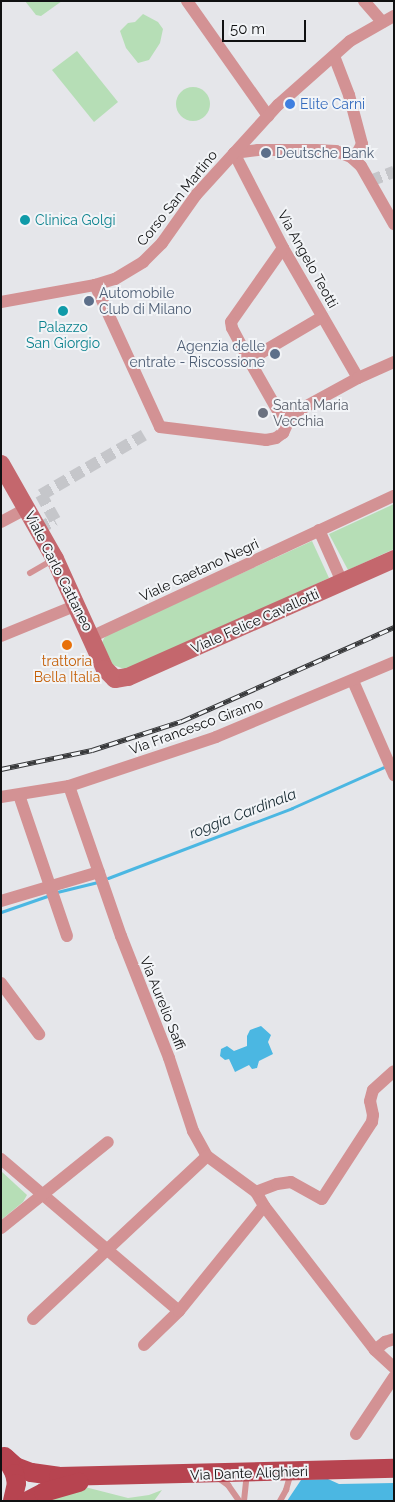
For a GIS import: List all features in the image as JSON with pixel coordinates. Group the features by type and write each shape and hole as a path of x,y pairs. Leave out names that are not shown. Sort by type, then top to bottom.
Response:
{"main road":[{"name":"Via Dante Alighieri","path":"3,1455 15,1466 31,1472 58,1476 104,1477 394,1468"},
{"name":"Via Dante Alighieri","path":"3,1455 14,1473 16,1483 12,1501"},
{"name":"Via Dante Alighieri","path":"26,1501 52,1489 104,1477"}],"street":[{"path":"187,1 268,116"},
{"path":"364,1 388,19"},
{"name":"Corso San Martino","path":"1,302 95,285 115,279 153,253 196,195 292,91 350,41 388,19"},
{"path":"334,56 349,95 362,144 354,160"},
{"path":"234,153 258,150 336,151 354,160 361,166 394,224"},
{"name":"Via Angelo Teotti","path":"234,153 283,248 358,378"},
{"path":"283,248 231,322 232,328 249,360 286,425"},
{"path":"95,285 160,427 266,440 276,438 283,433 292,414 358,378 394,362"},
{"path":"249,360 322,317"},
{"name":"Viale Carlo Cattaneo","path":"1,464 55,559 106,669 115,679"},
{"name":"Viale Gaetano Negri","path":"91,637 394,496"},
{"path":"1,522 27,508"},
{"path":"319,530 342,582"},
{"name":"Viale Felice Cavallotti","path":"115,679 128,677 394,559"},
{"path":"1,636 77,605"},
{"name":"Via Francesco Giramo","path":"1,797 69,786 216,737 353,681 394,662"},
{"path":"353,681 394,775"},
{"name":"Via Aurelio Saffi","path":"69,786 121,936 169,1058 193,1131 207,1156 256,1192 264,1206 375,1350 394,1368"},
{"path":"19,795 67,936"},
{"path":"1,900 99,872"},
{"path":"1,984 39,1034"},
{"path":"256,1192 277,1184 291,1182 322,1199 372,1122 374,1115 370,1101 373,1090 394,1071"},
{"path":"1,1228 108,1142"},
{"path":"33,1319 207,1156"},
{"path":"1,1159 179,1311"},
{"path":"144,1345 179,1311 264,1206"},
{"path":"375,1350 385,1342 394,1339"},
{"path":"356,1434 394,1377"}],"lane":[{"path":"30,573 55,559"},
{"path":"280,1501 286,1490 291,1472"},
{"path":"244,1501 247,1473"},
{"path":"211,1474 228,1485 239,1501"}],"green space":[{"path":"25,1 62,1 41,16 36,15"},
{"path":"143,14 158,22 163,29 160,43 149,60 138,63 126,48 120,31 128,23 135,22"},
{"path":"77,51 118,102 94,122 52,70"},
{"path":"193,87 205,92 210,104 205,116 193,121 181,116 176,104 181,92"},
{"path":"394,504 394,549 348,570 329,534"},
{"path":"312,541 329,578 134,669 127,670 113,665 102,643 109,634"},
{"path":"1,1171 27,1195 23,1202 1,1220"},
{"path":"85,1487 128,1498 149,1495 162,1490 154,1501 37,1501"}],"water":[{"path":"261,1026 271,1035 268,1042 273,1054 259,1061 257,1068 252,1069 249,1065 235,1072 229,1059 225,1060 220,1056 221,1049 227,1046 234,1051 247,1046 247,1036 250,1030"},
{"path":"328,1479 339,1484 394,1483 394,1501 287,1501 301,1480"}],"waterway":[{"name":"roggia Cardinala","path":"108,878 292,808 384,767"},
{"name":"roggia Cardinala","path":"57,892 98,882"},
{"name":"roggia Cardinala","path":"1,912 50,895"}],"tunnel":[{"path":"370,181 394,172"},
{"path":"38,529 55,520 41,495 144,435"}],"railway":[{"path":"1,769 92,750 182,721 394,627"}],"place":[{"name":"Elite Carni","path":"290,104"},
{"name":"Deutsche Bank","path":"266,153"},
{"name":"Clinica Golgi","path":"25,220"},
{"name":"Automobile Club di Milano","path":"89,301"},
{"name":"Palazzo San Giorgio","path":"63,311"},
{"name":"Agenzia delle entrate - Riscossione","path":"275,354"},
{"name":"Santa Maria Vecchia","path":"263,413"},
{"name":"trattoria Bella Italia","path":"67,645"}]}
